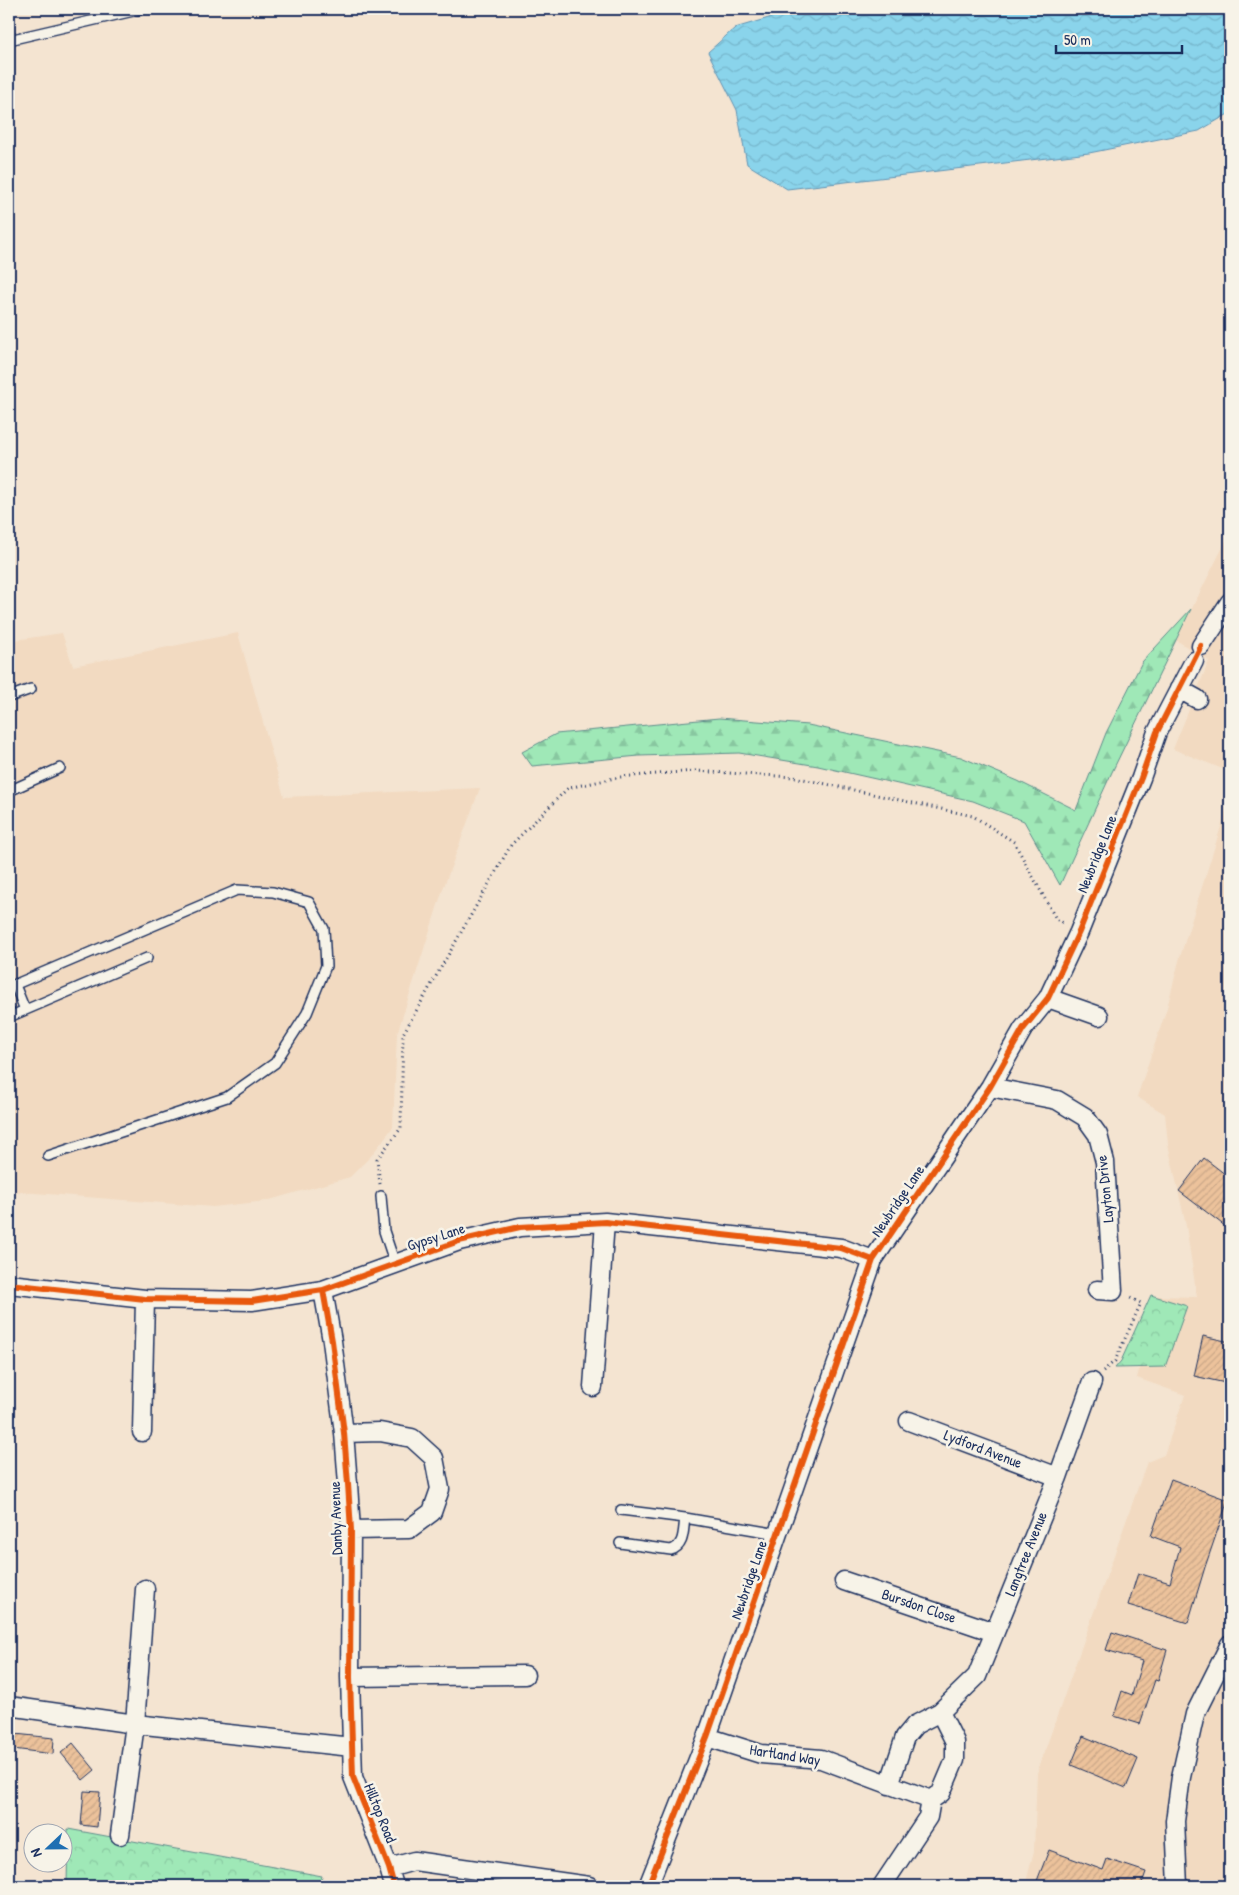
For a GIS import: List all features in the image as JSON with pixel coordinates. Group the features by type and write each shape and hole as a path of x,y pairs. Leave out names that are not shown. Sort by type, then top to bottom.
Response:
{"street":[{"name":"Newbridge Lane","path":"648,1886 708,1737 873,1260 990,1087 1023,1029 1048,998 1079,932 1141,778 1157,732 1198,653 1228,610"},
{"path":"1179,689 1197,699"},
{"path":"1048,998 1100,1016"},
{"name":"Layton Drive","path":"990,1087 1057,1100 1085,1117 1098,1135 1105,1162 1105,1291"},
{"path":"593,1387 605,1222"},
{"name":"Gypsy Lane","path":"9,1284 145,1299 252,1301 323,1290 459,1241 520,1227 605,1222 841,1248 873,1260"},
{"name":"Danby Avenue","path":"323,1290 344,1433 350,1530 352,1747"},
{"path":"142,1432 145,1299"},
{"name":"Langtree Avenue","path":"889,1786 905,1737 915,1725 940,1712 977,1676 1058,1477 1092,1382"},
{"name":"Lydford Avenue","path":"909,1421 1058,1477"},
{"name":"Danby Avenue","path":"344,1433 380,1432 412,1438 434,1458 440,1489 432,1512 409,1529 350,1530"},
{"name":"Bursdon Close","path":"844,1581 994,1632"},
{"path":"120,1835 135,1724 145,1589"},
{"path":"1178,1886 1175,1821 1181,1778 1195,1714 1230,1644"},
{"path":"350,1677 525,1675"},
{"path":"9,1706 135,1724 352,1747"},
{"path":"882,1886 928,1817 931,1800 940,1793 955,1760 955,1742 940,1712"},
{"name":"Hartland Way","path":"708,1737 761,1754 821,1759 889,1786"},
{"name":"Hilltop Road","path":"352,1747 353,1777 389,1868 394,1886"},
{"path":"889,1786 931,1800"},
{"path":"389,1868 414,1861 589,1886"}],"lane":[{"path":"9,40 142,9"},
{"path":"9,697 30,689"},
{"path":"9,791 60,768"},
{"path":"25,1010 12,986 237,890 273,892 309,902 324,930 326,966 307,1013 275,1063 226,1097 48,1156"},
{"path":"9,1018 148,958"},
{"path":"381,1196 384,1231 395,1264"},
{"path":"620,1510 685,1518 778,1534"},
{"path":"620,1543 671,1550 678,1548 681,1544 685,1518"}],"path":[{"path":"381,1196 377,1159 401,1128 403,1034 511,845 568,788 620,777 695,771 794,777 973,816 1014,842 1056,919 1079,932"},
{"path":"1092,1382 1115,1360 1141,1303 1105,1291"}],"shaded area":[{"path":"1230,533 1230,772 1173,749 1209,661 1176,640"},
{"path":"62,633 73,666 238,633 284,797 480,788 443,889 397,1034 393,1127 371,1156 350,1177 266,1201 213,1207 9,1191 9,641"},
{"path":"1230,798 1230,1886 1025,1886 1034,1851 1037,1773 1147,1462 1164,1455 1185,1395 1137,1378 1157,1296 1197,1297 1186,1226 1168,1144 1165,1114 1137,1097 1167,1008 1180,957"}],"green space":[{"path":"1191,609 1060,885 1024,821 973,801 818,766 739,753 639,756 532,766 522,752 556,734 719,718 808,725 961,757 1018,781 1076,810 1106,733 1142,662"},
{"path":"1151,1295 1187,1306 1165,1367 1115,1368 1121,1361"},
{"path":"72,1830 322,1876 319,1886 67,1886 67,1872 72,1872"}],"water":[{"path":"799,9 1230,9 1230,113 1199,131 1089,153 787,189 747,164 737,110 708,52 735,28"}],"building":[{"path":"1204,1158 1230,1178 1230,1230 1179,1191"},
{"path":"1203,1336 1230,1342 1230,1384 1194,1376"},
{"path":"1171,1479 1228,1500 1188,1623 1128,1605 1138,1573 1170,1583 1180,1547 1151,1536"},
{"path":"1112,1632 1167,1650 1158,1681 1155,1680 1140,1724 1114,1716 1122,1691 1132,1695 1142,1661 1106,1650"},
{"path":"15,1734 54,1738 53,1754 13,1749"},
{"path":"1083,1736 1138,1759 1126,1788 1071,1765"},
{"path":"73,1743 95,1770 83,1780 61,1753"},
{"path":"84,1791 100,1792 97,1827 81,1825"},
{"path":"1049,1850 1103,1870 1107,1859 1146,1872 1141,1886 1115,1886 1100,1881 1098,1886 1035,1886"}],"cycle path":[{"path":"648,1886 707,1737 873,1260 990,1087 1023,1029 1048,998 1079,932 1141,778 1157,732 1201,646"},
{"path":"9,1284 145,1299 252,1301 323,1290 459,1241 520,1227 605,1222 841,1248 873,1260"},
{"path":"323,1290 344,1433 351,1530 350,1677 353,1777 389,1868 394,1886"}]}
